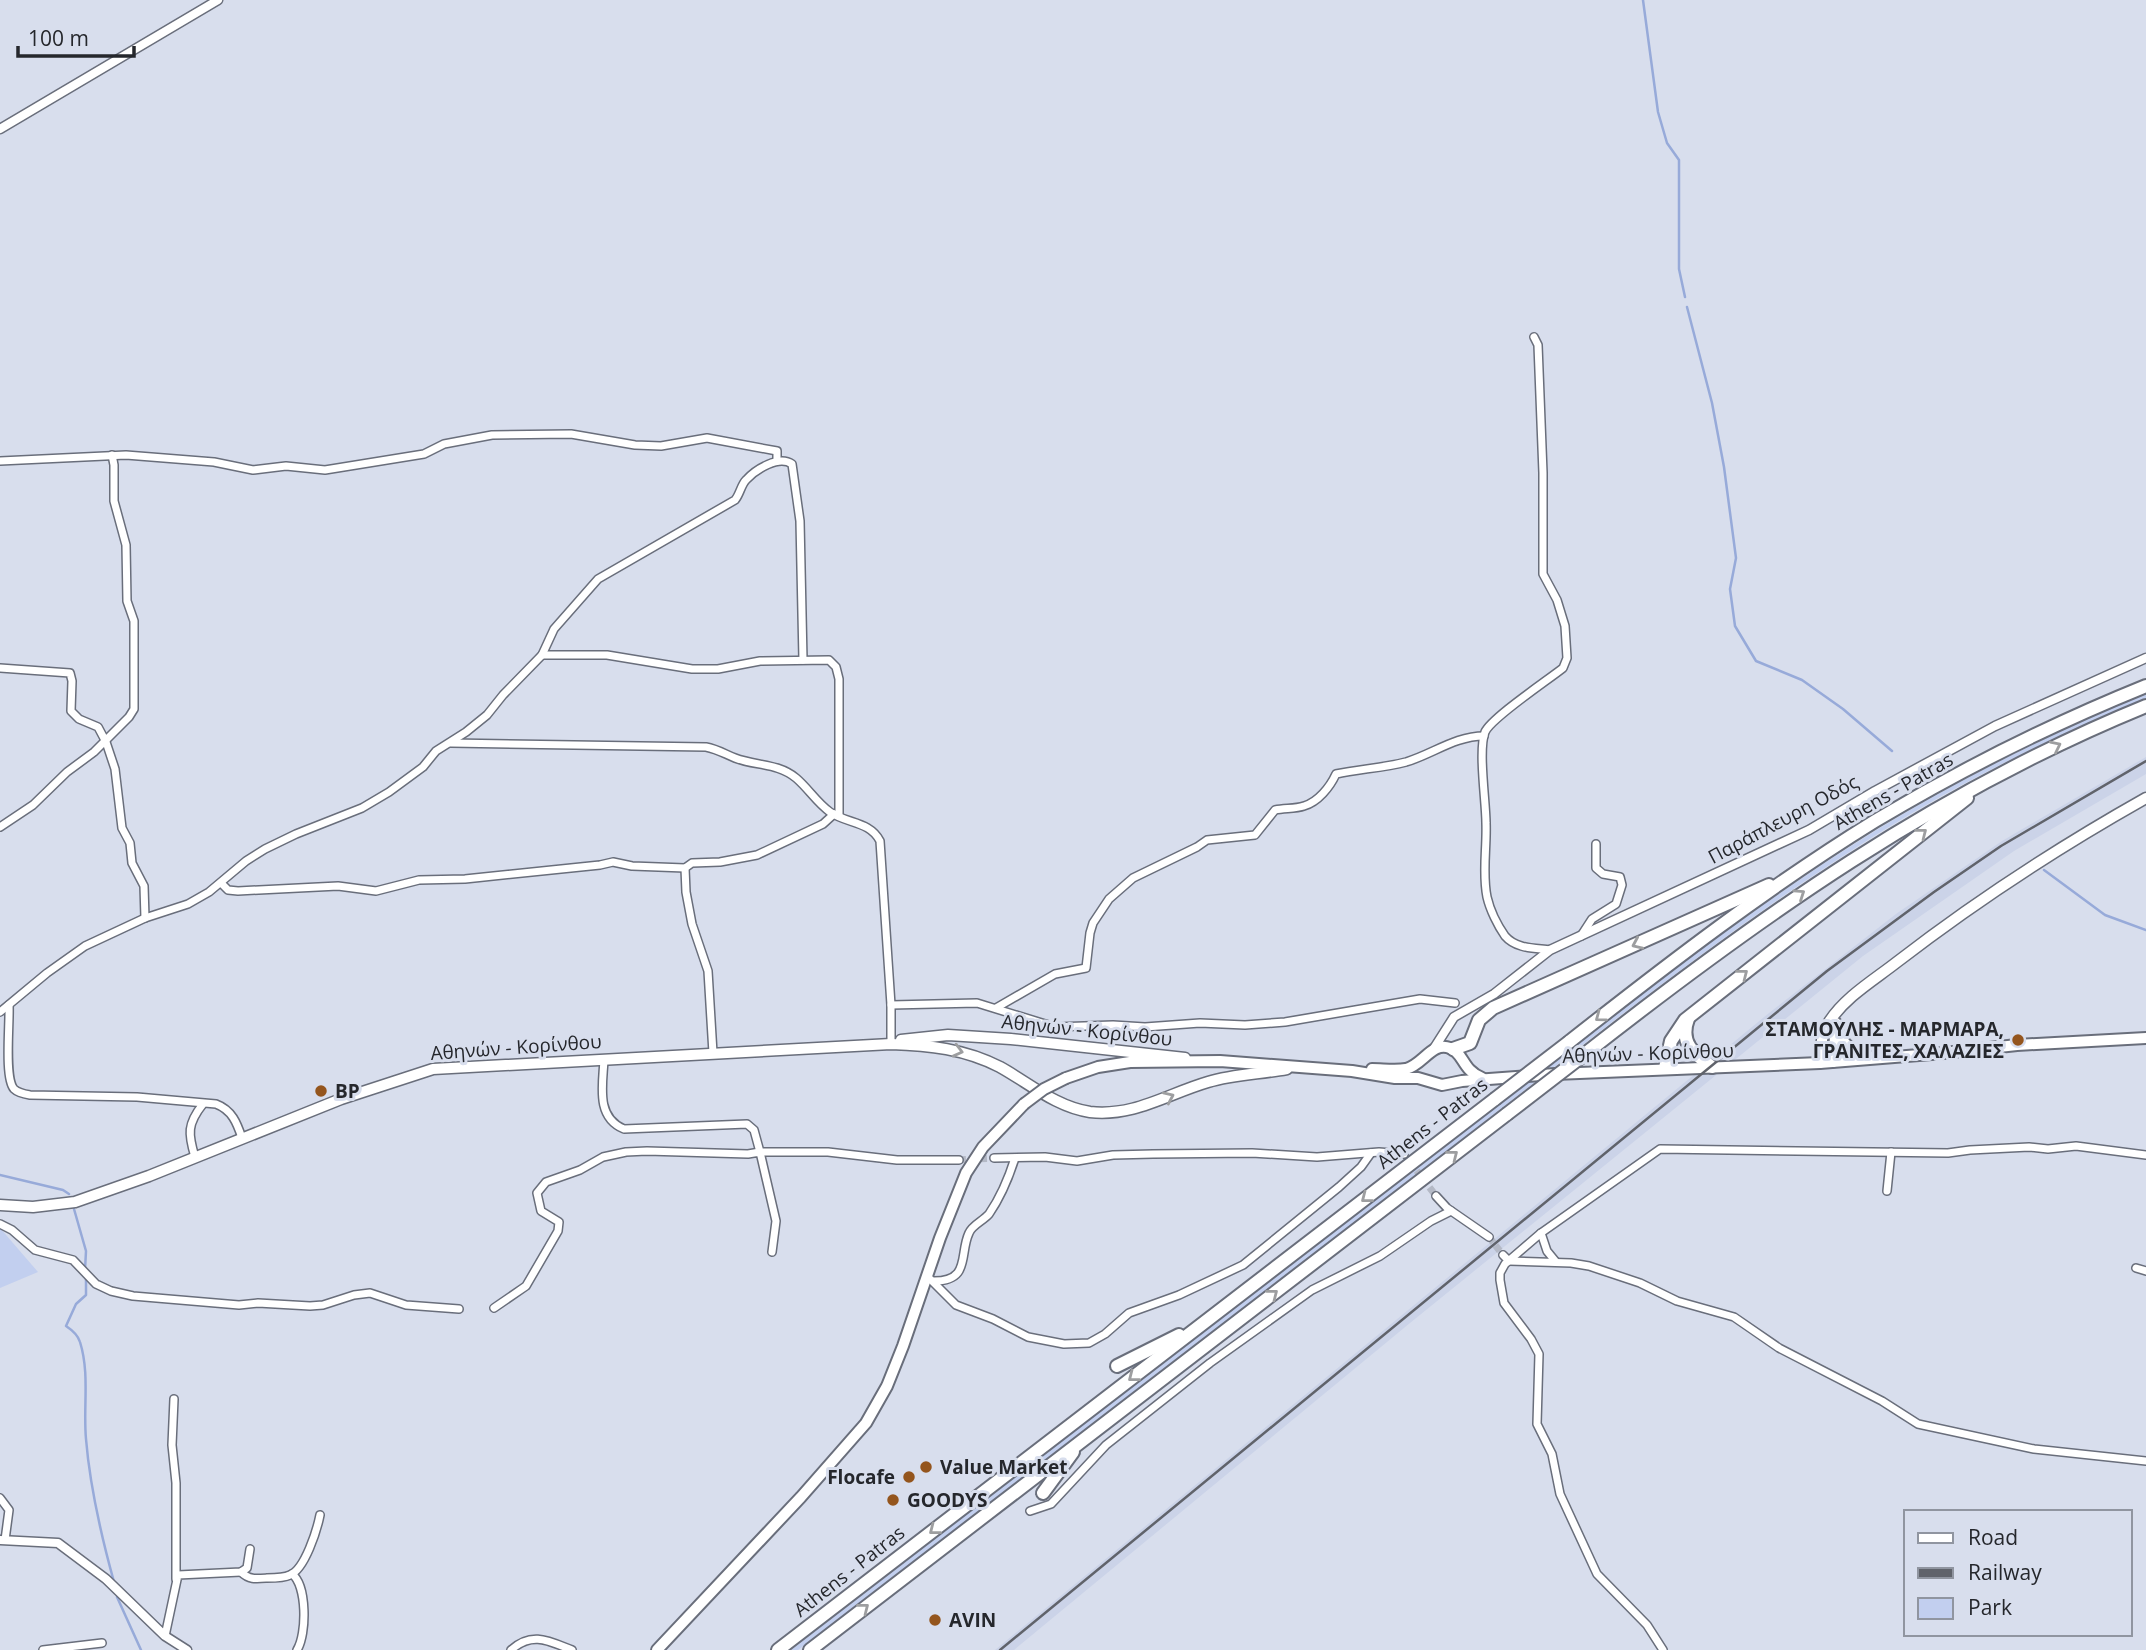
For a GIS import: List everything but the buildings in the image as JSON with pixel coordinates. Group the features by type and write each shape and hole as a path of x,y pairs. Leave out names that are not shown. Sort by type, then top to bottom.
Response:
{"highway":[{"name":"Athens - Patras","path":"778,1650 1721,926 1875,822 1959,774 2048,728 2146,685"},
{"name":"Athens - Patras","path":"810,1650 1732,941 1806,889 1910,823 2073,737 2146,706"},
{"path":"1665,1068 1671,1041 1690,1016 1995,776"},
{"path":"1452,1049 1470,1044 1479,1020 1493,1008 1795,874"},
{"path":"1690,1016 1685,1031 1687,1045 1696,1056 1712,1067"},
{"path":"1117,1366 1207,1320"},
{"path":"1044,1493 1082,1441"}],"main road":[{"path":"1820,1063 1824,1032 1830,1020 1853,996 1931,935 2030,866 2146,798"},
{"path":"1833,1062 1839,1010"},
{"path":"1836,1023 1840,1037 1851,1049 1877,1059"},
{"name":"Αθηνών - Κορίνθου","path":"891,1044 912,1038 948,1035 1220,1061"},
{"name":"Αθηνών - Κορίνθου","path":"1453,1082 1665,1068 1820,1063 2017,1045 2146,1038"},
{"name":"Αθηνών - Κορίνθου","path":"0,1205 33,1207 75,1202 149,1176 341,1099 433,1069 891,1044 933,1046 974,1055 1002,1068 1059,1103 1079,1110 1101,1113 1136,1110 1183,1090 1227,1077 1298,1067"},
{"path":"1352,1071 1406,1069 1441,1047 1452,1049 1471,1073 1486,1080"},
{"path":"1429,1053 1425,1070 1432,1080"},
{"path":"1220,1061 1352,1071 1432,1080 1442,1085 1453,1082 1461,1073 1462,1061"},
{"name":"Αθηνών - Κορίνθου","path":"657,1650 801,1497 866,1423 895,1366 931,1279 954,1198 983,1147 1001,1128 1024,1104 1044,1089 1098,1067 1130,1062 1220,1061"}],"street":[{"path":"0,129 218,0"},
{"path":"1534,337 1538,345 1542,438 1543,574 1563,617 1567,658 1563,668 1497,719 1488,727 1484,737 1485,867 1487,897 1509,940 1522,946 1550,950"},
{"path":"0,461 112,455 184,458 253,470 286,466 326,470 424,454 444,444 473,437 571,434 635,445 661,446 707,438 778,451 777,461"},
{"path":"0,827 40,799 67,772 106,742 132,714 135,685 134,621 127,601 125,545 114,501 112,455"},
{"path":"0,1012 75,952 95,940 145,918 188,904 265,849 378,799 423,767 436,751 482,719 542,655 554,629 598,579 735,500 748,478 777,461 788,461 792,464 800,521 803,660"},
{"path":"221,883 228,890 238,891 338,886 376,891 410,881 465,879 613,862 632,866 685,867 692,863 720,862 757,855 824,824 836,815 841,725 838,672 829,660 760,662 718,669 692,669 607,655 542,655"},
{"name":"Παράπλευρη Οδός","path":"1429,1053 1446,1027 1460,1013 1494,994 1550,950 1809,830 1995,726 2146,658"},
{"path":"0,668 70,673 71,711 74,716 98,727 115,769 122,828 130,843 132,863 144,886 145,918"},
{"path":"996,1008 1055,974 1086,968 1093,923 1110,899 1143,871 1161,866 1207,839 1255,835 1275,810 1312,803 1328,788 1336,774 1382,768 1414,759 1465,738 1484,737"},
{"path":"450,743 565,743 713,748 738,759 786,771 836,815 870,828 880,841 891,1004 891,1044"},
{"path":"1581,937 1592,919 1616,904 1622,885 1620,877 1603,874 1596,868 1596,844"},
{"path":"685,867 690,913 708,971 713,1053"},
{"path":"891,1004 965,1002 996,1008 1055,1027 1145,1027 1200,1023 1224,1026 1273,1023 1392,1006 1420,999 1455,1003"},
{"path":"9,1005 9,1074 13,1088 18,1092 30,1095 137,1097 216,1104 226,1107 237,1122 242,1138"},
{"path":"1446,1027 1445,1040 1452,1049"},
{"path":"604,1059 603,1107 609,1120 617,1126 631,1130 747,1124 754,1130 776,1220 772,1252"},
{"path":"195,1157 190,1126 202,1104"},
{"path":"1663,1650 1647,1625 1597,1574 1560,1494 1552,1454 1537,1424 1539,1354 1531,1339 1508,1311 1500,1287 1500,1273 1506,1258 1660,1149 1948,1153 2076,1146 2146,1155"},
{"path":"495,1308 526,1286 556,1237 559,1222 541,1211 537,1202 540,1187 552,1178 580,1170 603,1157 626,1152 815,1152 897,1160 959,1160"},
{"path":"994,1158 1045,1157 1082,1161 1114,1155 1153,1154 1252,1153 1317,1157 1392,1152 1404,1154"},
{"path":"1886,1191 1891,1152"},
{"path":"931,1279 956,1305 993,1319 1028,1337 1064,1344 1089,1343 1105,1334 1129,1312 1179,1295 1243,1265 1361,1167 1371,1153"},
{"path":"931,1279 950,1278 962,1266 970,1230 990,1212 1011,1172 1015,1158"},
{"path":"1436,1196 1489,1237"},
{"path":"1030,1511 1051,1504 1105,1445 1210,1363 1312,1290 1380,1255 1451,1210"},
{"path":"0,1224 12,1230 35,1250 73,1260 96,1284 111,1292 239,1305 258,1303 310,1306 370,1293 406,1305 459,1309"},
{"path":"1541,1233 1547,1251 1556,1262"},
{"path":"1506,1258 1580,1264 1614,1273 1677,1301 1734,1317 1779,1348 1882,1401 1918,1424 2034,1450 2146,1461"},
{"path":"2136,1268 2146,1271"},
{"path":"165,1636 176,1579 176,1483 172,1445 174,1399"},
{"path":"0,1497 9,1510 3,1540 58,1543 106,1579 165,1636 187,1650"},
{"path":"241,1572 253,1579 292,1574 300,1566 316,1535 320,1516"},
{"path":"176,1579 178,1574 184,1573 241,1572 247,1568 250,1549"},
{"path":"292,1574 299,1580 303,1600 303,1627 298,1650"},
{"path":"511,1650 526,1640 535,1639 572,1650"},
{"path":"43,1650 103,1643"}],"shaded area":[{"path":"2146,757 2146,774 2014,851 1863,956 1410,1323 1014,1650 995,1650 1769,1013 1896,914 2002,841"}],"green space":[{"path":"2146,694 2146,698 2044,743 1944,795 1879,833 1766,908 1604,1028 798,1650 791,1650 1709,943 1821,866 1943,791 2043,740"},
{"path":"0,1228 38,1272 0,1288"}],"waterway":[{"path":"1643,0 1658,112 1667,143 1679,160 1679,269 1685,297"},
{"path":"1687,307 1712,403 1724,467 1736,558 1730,589 1735,626 1756,661 1802,680 1843,709 1892,751"},
{"path":"2044,870 2105,915 2146,930"},
{"path":"0,1175 63,1190 69,1194"},
{"path":"74,1209 86,1251 85,1270"},
{"path":"86,1277 86,1295 76,1304 66,1326 78,1337 83,1354 86,1378 85,1427 90,1475 114,1582"},
{"path":"117,1597 141,1650"}],"tunnel":[{"path":"1404,1154 1436,1196"},
{"path":"959,1160 994,1158"},
{"path":"1489,1237 1503,1255"}],"railway":[{"path":"1000,1650 1827,971 2001,846 2146,761"}],"place":[{"name":"ΣΤΑΜΟΥΛΗΣ - ΜΑΡΜΑΡΑ, ΓΡΑΝΙΤΕΣ, ΧΑΛΑΖΙΕΣ","path":"2018,1040"},
{"name":"BP","path":"321,1091"},
{"name":"Value Market","path":"926,1467"},
{"name":"Flocafe","path":"909,1477"},
{"name":"GOODYS","path":"893,1500"},
{"name":"AVIN","path":"935,1620"}]}
